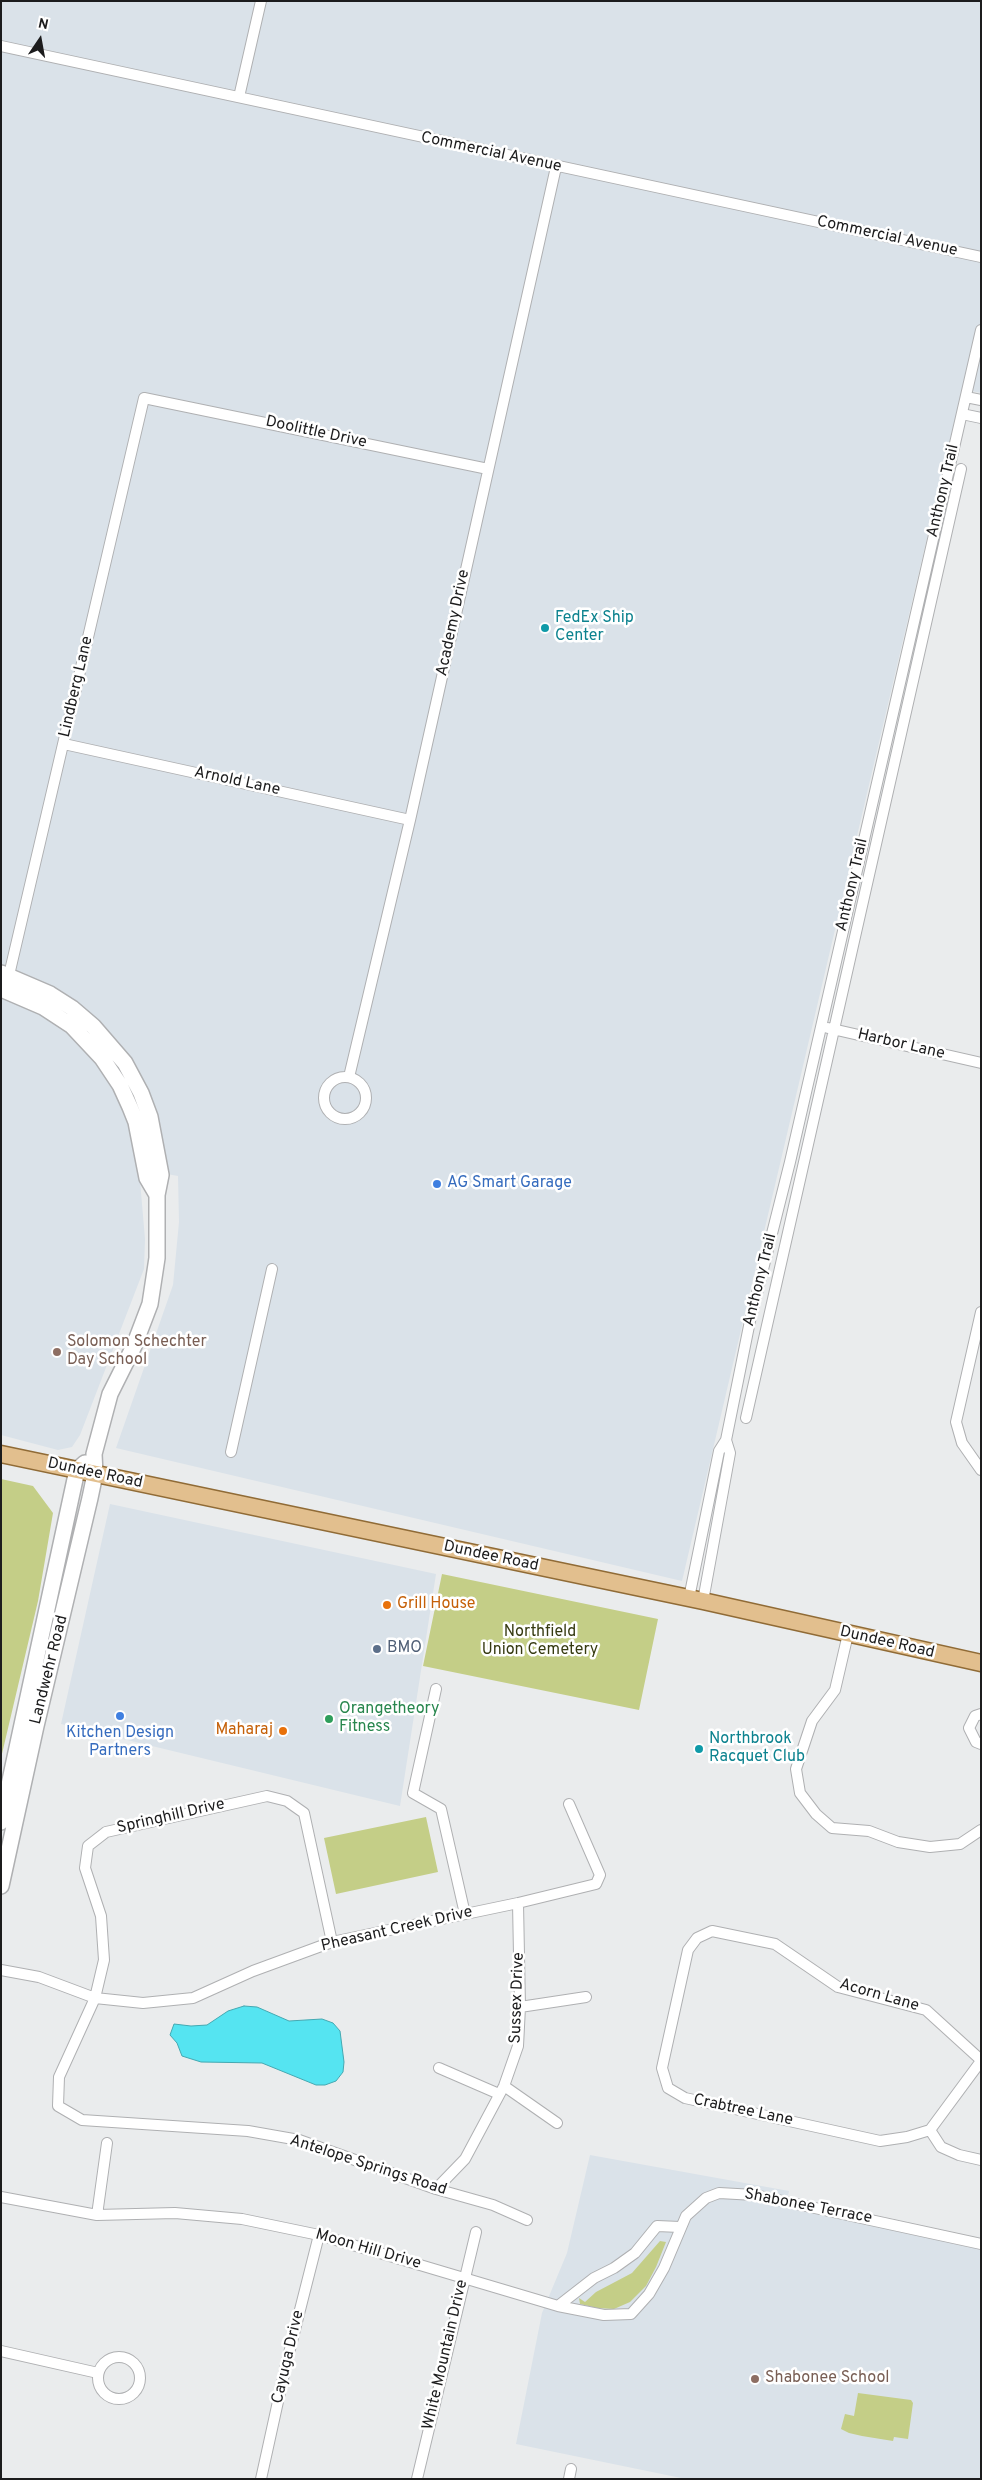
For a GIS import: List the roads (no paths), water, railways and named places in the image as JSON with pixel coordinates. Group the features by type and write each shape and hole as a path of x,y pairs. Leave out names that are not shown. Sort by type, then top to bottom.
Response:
{"main road":[{"name":"Dundee Road","path":"1,1454 696,1600 981,1663"}],"street":[{"path":"239,97 261,1"},
{"name":"Commercial Avenue","path":"1,46 981,257"},
{"name":"Academy Drive","path":"349,1078 410,820 556,167"},
{"name":"Anthony Trail","path":"696,1600 719,1451 726,1440 750,1321 790,1162 981,330"},
{"path":"966,397 981,400"},
{"name":"Doolittle Drive","path":"144,398 488,470"},
{"name":"Lindberg Lane","path":"5,974 64,744 144,398"},
{"path":"962,414 981,418"},
{"name":"Anthony Trail","path":"746,1418 961,469"},
{"name":"Arnold Lane","path":"64,744 410,820"},
{"name":"Landwehr Road","path":"1,1886 95,1474 94,1454 110,1394 134,1346 150,1304 157,1258 157,1195 161,1175 154,1134 141,1093 125,1062 93,1026 72,1008 50,994 5,974"},
{"name":"Landwehr Road","path":"1,989 44,1007 72,1026 102,1058 120,1085 130,1107 136,1122 147,1178 157,1195"},
{"name":"Harbor Lane","path":"820,1027 981,1063"},
{"path":"349,1078 362,1085 366,1097 365,1104 363,1110 352,1118 340,1118 333,1115 325,1104 326,1090 335,1080 349,1078"},
{"path":"231,1452 272,1269"},
{"path":"981,1312 956,1422 962,1443 981,1470"},
{"path":"750,1321 767,1326"},
{"name":"Anthony Trail","path":"696,1600 730,1454 726,1440"},
{"path":"77,1470 94,1454"},
{"name":"Landwehr Road","path":"1,1822 77,1470"},
{"path":"848,1634 835,1690 812,1721 796,1770 800,1793 816,1814 832,1828 869,1831 898,1842 930,1847 960,1844 981,1830"},
{"path":"436,1689 413,1793 441,1809 464,1914"},
{"path":"981,1714 975,1716 969,1728 976,1742 981,1744"},
{"name":"Springhill Drive","path":"58,2106 59,2077 94,1998 104,1960 101,1916 84,1868 88,1846 106,1832 267,1796 287,1801 304,1813 332,1942"},
{"name":"Pheasant Creek Drive","path":"1,1970 39,1977 94,1998 143,2003 193,1998 253,1971 332,1942 518,1903 596,1884 600,1875 569,1804"},
{"name":"Sussex Drive","path":"436,2190 465,2159 501,2090 518,2046 520,2007 518,1903"},
{"name":"Acorn Lane","path":"688,1950 697,1938 712,1931 775,1944 838,1987 926,2010 981,2061"},
{"name":"Crabtree Lane","path":"688,1950 662,2068 668,2088 686,2098 880,2141 908,2137 930,2130"},
{"path":"520,2007 586,1997"},
{"path":"981,2061 930,2130 941,2147 959,2155 981,2160"},
{"path":"439,2068 501,2090 556,2123"},
{"name":"Antelope Springs Road","path":"58,2106 82,2120 248,2131 299,2140 436,2190 493,2205 527,2220"},
{"path":"97,2216 107,2143"},
{"name":"Shabonee Terrace","path":"680,2227 686,2216 706,2198 719,2193 736,2193 787,2201 979,2243"},
{"name":"Moon Hill Drive","path":"1,2196 97,2216 175,2213 242,2219 319,2235 558,2306 604,2316 631,2314 649,2294 664,2268 680,2227"},
{"path":"558,2306 594,2278 614,2268 635,2253 657,2226 680,2227"},
{"name":"White Mountain Drive","path":"417,2479 476,2232"},
{"name":"Cayuga Drive","path":"261,2479 286,2365 319,2235"},
{"path":"1,2352 98,2373"},
{"path":"117,2357 124,2358 135,2365 139,2377 138,2384 130,2395 117,2398 110,2397 100,2387 98,2373 105,2362 117,2357"}],"water":[{"path":"244,2006 257,2007 289,2021 322,2019 333,2023 340,2031 344,2062 343,2072 336,2081 325,2085 316,2085 262,2063 201,2062 182,2056 177,2043 170,2035 174,2024 207,2025 228,2011"}],"place":[{"name":"FedEx Ship Center","path":"545,628"},
{"name":"AG Smart Garage","path":"437,1184"},
{"name":"Solomon Schechter Day School","path":"57,1352"},
{"name":"Grill House","path":"387,1605"},
{"name":"BMO","path":"377,1649"},
{"name":"Kitchen Design Partners","path":"120,1716"},
{"name":"Orangetheory Fitness","path":"329,1719"},
{"name":"Maharaj","path":"283,1731"},
{"name":"Northbrook Racquet Club","path":"699,1749"},
{"name":"Shabonee School","path":"755,2379"}],"park label":[{"name":"Northfield Union Cemetery","path":"540,1642"}]}
